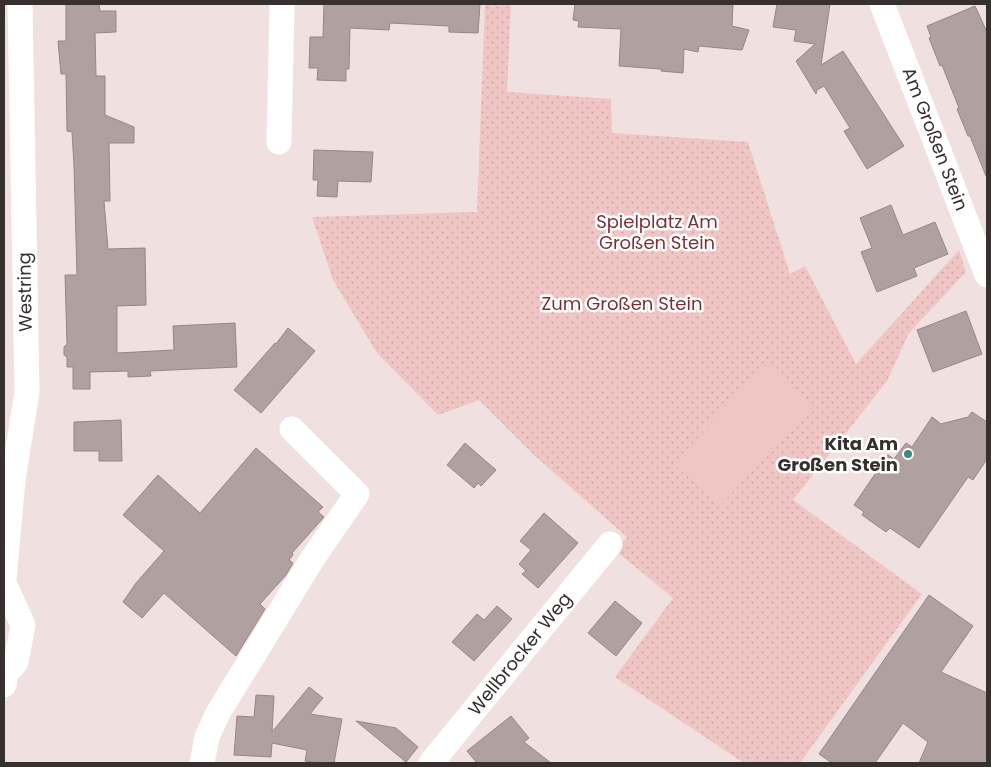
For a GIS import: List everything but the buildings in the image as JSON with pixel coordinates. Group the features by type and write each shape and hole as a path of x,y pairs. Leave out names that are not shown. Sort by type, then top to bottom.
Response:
{"street":[{"name":"Westring","path":"4,579 13,480 27,392 20,4"},
{"path":"279,142 282,4"},
{"name":"Am Großen Stein","path":"882,4 987,275"},
{"path":"202,763 207,738 218,713 313,558 356,494 292,429"},
{"name":"Wellbrocker Weg","path":"431,763 610,544"},
{"path":"4,583 24,624 16,662 6,673 4,685"}],"green space":[{"name":"Zum Großen Stein","path":"485,4 511,4 507,92 611,99 612,133 748,142 790,274 805,266 856,364 959,250 966,272 909,333 887,381 793,500 922,594 800,763 744,763 615,677 673,598 616,551 627,537 534,455 479,400 438,415 377,353 333,280 312,217 477,212"},
{"path":"765,364 811,406 720,506 674,464"}],"place":[{"name":"Kita Am Großen Stein","path":"908,454"}],"park label":[{"name":"Spielplatz Am Großen Stein","path":"657,232"}]}
